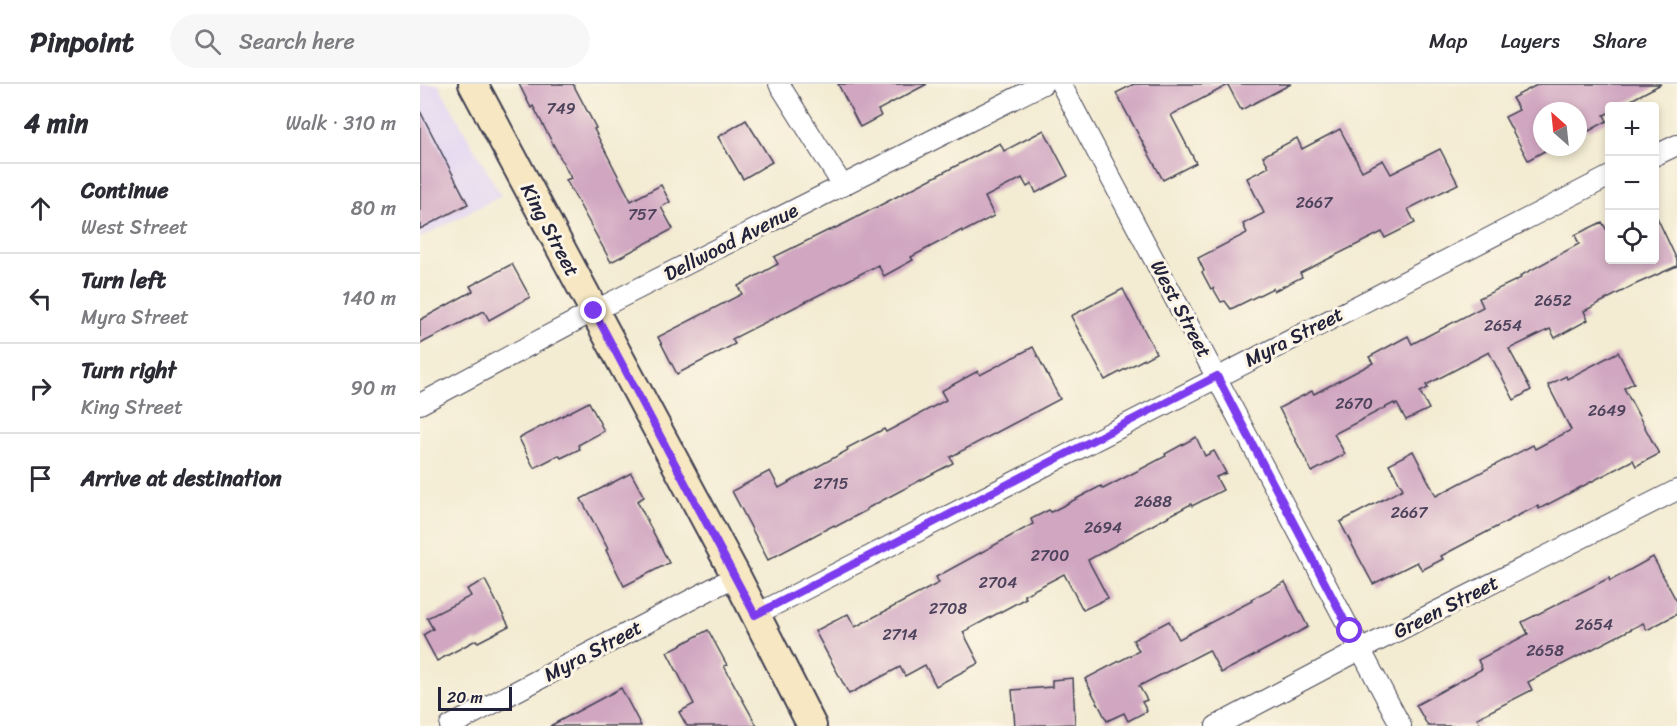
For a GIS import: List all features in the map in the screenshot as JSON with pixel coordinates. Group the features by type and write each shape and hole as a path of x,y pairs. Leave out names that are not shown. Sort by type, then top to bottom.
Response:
{"main road":[{"name":"King Street","path":"473,84 736,576 812,726"}],"street":[{"path":"779,84 843,186"},
{"name":"Dellwood Avenue","path":"420,404 594,311 1043,84"},
{"name":"West Street","path":"1061,84 1401,726"},
{"path":"1659,154 1677,146"},
{"name":"Myra Street","path":"755,615 1605,179"},
{"name":"Green Street","path":"1216,726 1360,650 1677,490"},
{"name":"Myra Street","path":"450,726 736,576"}],"shaded area":[{"path":"420,84 438,84 501,196 420,238"}],"building":[{"path":"519,84 573,84 631,201 661,185 670,202 661,207 673,229 611,262 566,180 571,178"},
{"path":"838,84 927,84 878,110 881,116 860,127"},
{"path":"1134,84 1291,84 1241,110 1228,85 1171,115 1196,163 1163,180 1116,93"},
{"path":"1539,84 1661,84 1627,102 1605,102 1605,122 1589,131 1587,102 1533,102 1533,156 1535,156 1528,160 1505,117 1519,110 1512,98"},
{"path":"420,111 468,204 420,229"},
{"path":"746,120 772,162 743,179 718,137"},
{"path":"1340,129 1362,171 1383,160 1391,174 1440,149 1458,184 1408,209 1415,223 1385,238 1382,232 1300,273 1302,277 1274,291 1273,288 1231,309 1225,301 1221,302 1213,288 1211,289 1198,258 1247,233 1243,224 1264,213 1247,178 1269,167 1263,156 1297,138 1302,149"},
{"path":"1044,130 1068,176 1036,193 1032,184 1027,187 1022,178 985,197 994,216 911,257 913,260 884,276 878,265 732,339 735,344 677,374 658,337 742,294 738,286 778,264 774,257 846,223 1000,143 1004,151"},
{"path":"1602,222 1605,227 1605,264 1659,264 1659,222 1677,260 1677,266 1584,311 1588,320 1555,338 1550,329 1509,349 1531,390 1514,400 1489,352 1426,385 1428,388 1420,392 1429,409 1406,420 1397,404 1394,403 1334,434 1345,454 1312,472 1279,408 1312,391 1314,394 1373,363 1369,357 1408,336 1412,344 1483,307 1479,298 1521,278 1520,276 1579,244 1575,235"},
{"path":"512,264 530,297 489,320 484,311 420,344 420,320 473,291 470,286"},
{"path":"1123,289 1156,353 1105,380 1071,316"},
{"path":"1033,347 1060,399 950,457 953,463 835,527 834,525 768,560 732,491 770,471 779,488 848,450 847,448 884,429 886,432 946,400 941,391 978,371 980,375"},
{"path":"1618,352 1634,383 1624,388 1659,454 1636,466 1633,460 1539,509 1538,506 1523,513 1441,556 1443,559 1422,570 1417,562 1373,584 1340,522 1403,489 1389,464 1413,451 1436,496 1533,445 1535,449 1571,430 1548,385 1566,376 1567,379"},
{"path":"589,402 604,431 578,445 580,449 561,458 559,455 534,468 519,438"},
{"path":"1196,437 1205,456 1214,451 1226,473 1216,477 1223,490 1192,506 1191,504 1088,560 1108,598 1083,610 1064,574 1024,595 1026,598 963,632 979,663 936,686 925,665 905,676 900,667 849,694 815,631 848,614 855,627 939,583 936,577 1033,524 1031,519 1049,510 1051,512 1101,486 1103,489 1166,456 1165,454"},
{"path":"631,473 644,497 637,501 669,563 624,586 606,550 608,549 581,499"},
{"path":"1653,557 1677,602 1677,614 1647,630 1643,623 1528,682 1532,690 1477,718 1481,726 1428,726 1416,705 1482,669 1478,660 1528,634 1522,622 1609,578 1610,581"},
{"path":"485,580 509,626 478,642 476,640 437,661 423,635 433,629 427,618 471,596 467,589"},
{"path":"1285,582 1308,627 1221,673 1209,650 1139,686 1147,700 1142,702 1147,711 1128,721 1124,713 1107,721 1085,679 1139,651 1133,640 1169,621 1179,639"},
{"path":"708,630 727,665 724,666 757,726 687,726 679,712 694,704 667,652"},
{"path":"1073,678 1075,724 1015,726 1012,690 1052,687 1052,680"},
{"path":"621,688 641,726 550,726"}],"route":[{"path":"594,311 755,615 1217,376 1350,631"}]}
